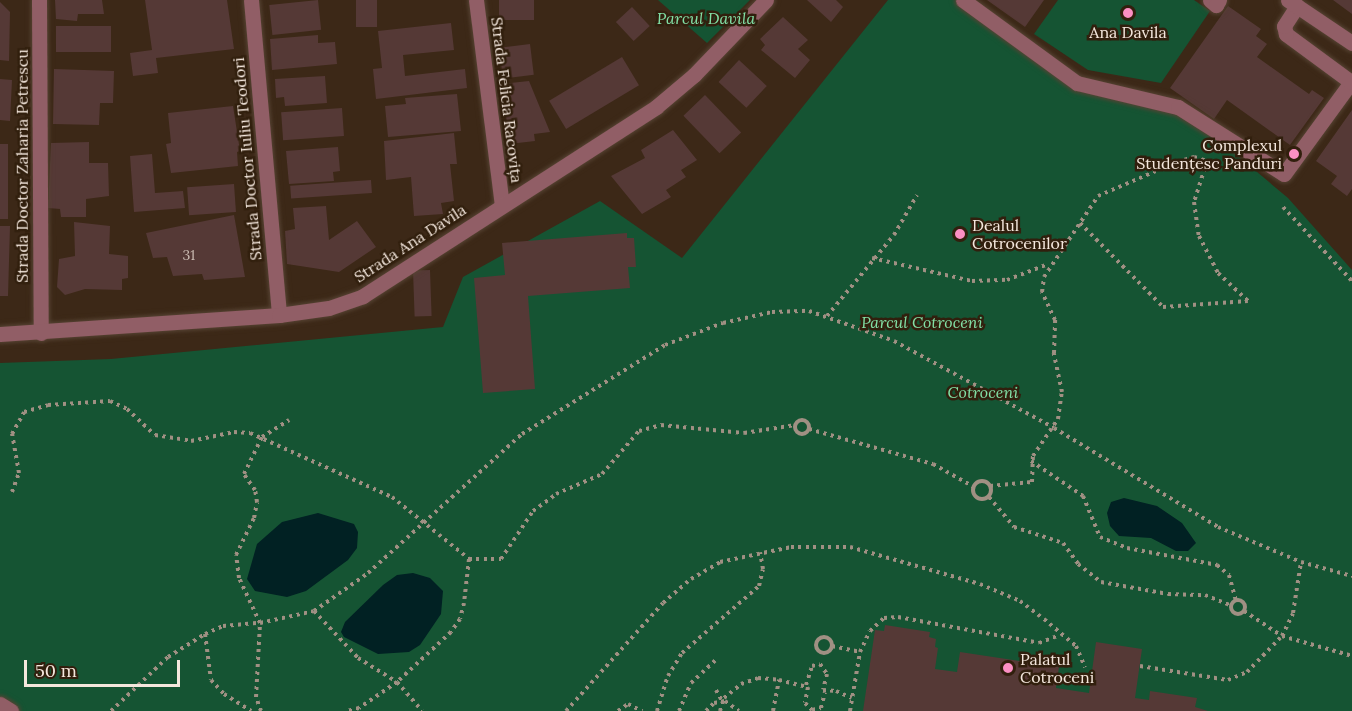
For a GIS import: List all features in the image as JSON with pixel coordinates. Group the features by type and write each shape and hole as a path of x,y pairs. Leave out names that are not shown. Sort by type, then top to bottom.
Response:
{"street":[{"name":"Strada Doctor Zaharia Petrescu","path":"39,0 41,333"},
{"name":"Strada Doctor Iuliu Teodori","path":"251,0 279,315"},
{"name":"Strada Felicia Racovița","path":"476,0 502,205"},
{"name":"Strada Ana Davila","path":"0,334 279,315 329,308 363,296 665,100 766,0"},
{"path":"963,0 1077,83 1178,107 1284,174 1351,82 1286,34 1284,26 1292,3 1352,43"},
{"path":"1210,0 1216,5 1219,0"},
{"path":"0,704 11,711"}],"path":[{"path":"974,487 981,482 990,486 1000,482 1027,486 1034,476 1031,461 1038,446 1054,428 1062,406 1062,392 1054,353 1055,320 1042,292 1050,263 1098,196 1177,162 1194,157 1207,161 1194,202 1199,236 1218,273 1248,301 1163,307 1080,223"},
{"path":"827,316 872,258 894,235 917,195"},
{"path":"1283,207 1352,282"},
{"path":"872,258 972,281 1007,280 1050,263"},
{"path":"111,711 168,657 205,634 223,626 260,623 314,611 368,573 522,434 665,345 723,323 772,312 810,311 894,341 1054,428 1218,527 1301,562 1352,576"},
{"path":"12,492 19,473 13,449 16,423 24,412 48,405 110,401 127,409 155,435 173,441 191,441 234,432 262,438 392,497 469,559 501,559 533,511 556,494 603,474 639,431 661,425 744,433 795,425 805,421 809,429"},
{"path":"261,711 256,698 260,623 239,578 236,555 254,518 257,502 255,490 244,474 245,465 262,438 289,420"},
{"path":"795,425 800,434 809,429 933,464 974,487"},
{"path":"1031,461 1083,496 1100,537 1127,548 1217,565 1229,575 1236,601"},
{"path":"988,497 990,486"},
{"path":"974,487 976,498 988,497"},
{"path":"988,497 1014,527 1063,543 1078,564 1101,582 1168,594 1205,595 1232,606 1238,614 1244,611"},
{"path":"564,711 663,603 691,579 720,562 760,552 850,547 933,567 1020,601 1076,646 1085,667"},
{"path":"657,711 668,676 682,654 759,586 763,569 760,552"},
{"path":"347,711 359,708 397,682 452,632 460,619 469,559"},
{"path":"1140,666 1228,680 1247,672 1282,636 1293,613 1301,562"},
{"path":"1232,606 1236,601"},
{"path":"1236,601 1244,604 1244,611"},
{"path":"314,611 358,658 397,682 422,711"},
{"path":"1244,611 1282,636 1352,656"},
{"path":"850,711 861,652 876,623 893,617 1039,643 1060,634"},
{"path":"205,634 211,680 224,694 251,711"},
{"path":"822,654 816,648 819,639 828,638 832,646"},
{"path":"832,646 861,652"},
{"path":"820,664 822,654 832,646"},
{"path":"679,711 691,683 715,661"},
{"path":"820,664 827,671 822,686 825,692 821,708 812,711 805,703 806,685 812,666 820,664"},
{"path":"719,711 722,701 746,681 779,680 806,685"},
{"path":"773,711 779,680"},
{"path":"716,690 722,701"},
{"path":"825,692 832,690 852,698"},
{"path":"706,711 714,703 722,701 732,703 739,711"},
{"path":"714,703 719,711"},
{"path":"618,711 628,704 642,711"},
{"path":"719,711 725,711"}],"green space":[{"name":"Parcul Davila","path":"658,0 750,0 707,43"},
{"name":"Cotroceni","path":"888,0 960,0 1070,86 1182,109 1288,198 1352,270 1352,711 0,711 0,363 111,359 443,327 463,277 600,201 682,258"},
{"path":"1058,0 1194,0 1210,11 1161,83 1088,70 1034,34"}],"water":[{"path":"1124,498 1157,506 1182,523 1196,543 1188,551 1176,551 1151,538 1119,536 1110,526 1107,513 1111,502"},
{"path":"318,513 354,524 358,532 357,548 348,560 306,591 287,597 255,591 247,579 257,544 282,522"},
{"path":"413,573 430,578 443,591 441,614 420,645 409,652 378,654 344,637 341,632 345,622 383,585 397,575"}],"building":[{"path":"55,0 102,0 104,14 78,14 77,21 56,19"},
{"path":"145,0 227,0 234,49 156,58 158,73 133,76 130,53 152,50"},
{"path":"318,0 321,30 272,35 269,5"},
{"path":"356,0 377,0 377,27 356,27"},
{"path":"499,0 534,0 534,20 499,20"},
{"path":"807,0 836,0 843,7 831,22"},
{"path":"987,0 1044,0 1025,27"},
{"path":"1333,0 1352,0 1352,14"},
{"path":"0,2 10,12 9,61 0,60"},
{"path":"1228,6 1261,29 1256,36 1267,44 1257,57 1309,94 1312,90 1324,98 1290,145 1227,100 1214,119 1170,88"},
{"path":"632,7 650,26 634,41 616,22"},
{"path":"783,17 808,40 798,49 810,60 795,78 761,50 765,45 760,39"},
{"path":"451,23 454,50 403,55 405,76 465,69 467,88 376,99 373,69 382,68 378,31"},
{"path":"56,26 111,26 111,52 56,52"},
{"path":"318,35 318,43 335,42 337,64 272,70 270,39"},
{"path":"530,44 534,75 503,79 499,48"},
{"path":"622,57 639,85 566,129 549,101"},
{"path":"739,60 767,86 746,108 719,82"},
{"path":"54,69 114,71 113,103 100,103 99,125 53,124"},
{"path":"325,76 327,103 285,106 284,97 276,98 275,79"},
{"path":"0,79 12,80 10,121 0,120"},
{"path":"529,81 550,132 534,134 535,141 509,144 501,84"},
{"path":"457,94 461,131 388,137 385,106 406,104 405,98"},
{"path":"705,95 741,132 720,153 683,116"},
{"path":"233,106 240,151 237,152 238,166 171,173 166,144 171,143 168,113"},
{"path":"342,108 344,136 283,140 281,112"},
{"path":"1352,110 1352,189 1347,196 1331,184 1337,176 1316,161"},
{"path":"673,130 697,160 681,170 686,177 666,190 671,197 642,214 611,176 645,158 641,150"},
{"path":"454,133 457,164 450,164 454,201 441,203 443,214 414,216 411,177 386,180 384,141"},
{"path":"89,142 89,163 108,163 109,196 86,199 86,217 61,217 60,209 48,208 51,143"},
{"path":"0,144 8,144 8,219 0,219"},
{"path":"338,147 340,171 333,172 334,181 289,184 286,151"},
{"path":"152,154 155,193 183,191 185,208 134,212 130,156"},
{"path":"371,180 372,193 291,199 290,186"},
{"path":"234,184 236,212 189,215 187,187"},
{"path":"326,206 329,240 357,221 376,247 339,272 287,264 285,231 295,229 293,208"},
{"path":"234,215 245,277 204,280 202,274 173,276 167,257 153,258 146,233"},
{"path":"74,222 110,226 109,254 128,256 128,278 122,279 122,290 85,289 65,295 57,287 59,259 75,256"},
{"path":"0,226 10,226 8,296 0,296"},
{"path":"627,233 627,238 634,238 636,267 628,267 630,288 528,296 535,389 483,393 474,278 505,275 502,243"},
{"path":"430,270 432,316 415,317 413,271"},
{"name":"Palatul Cotroceni","path":"885,625 930,632 929,637 936,639 935,647 938,648 935,669 957,672 960,652 1059,667 1056,688 1089,693 1096,642 1142,649 1135,698 1149,700 1150,691 1197,698 1195,707 1208,711 863,711 875,630 884,631"}],"place":[{"name":"Ana Davila","path":"1128,13"},
{"name":"Complexul Studențesc Panduri","path":"1294,154"},
{"name":"Dealul Cotrocenilor","path":"960,234"},
{"name":"Palatul Cotroceni","path":"1008,668"}],"park label":[{"name":"Parcul Cotroceni","path":"922,322"}]}
